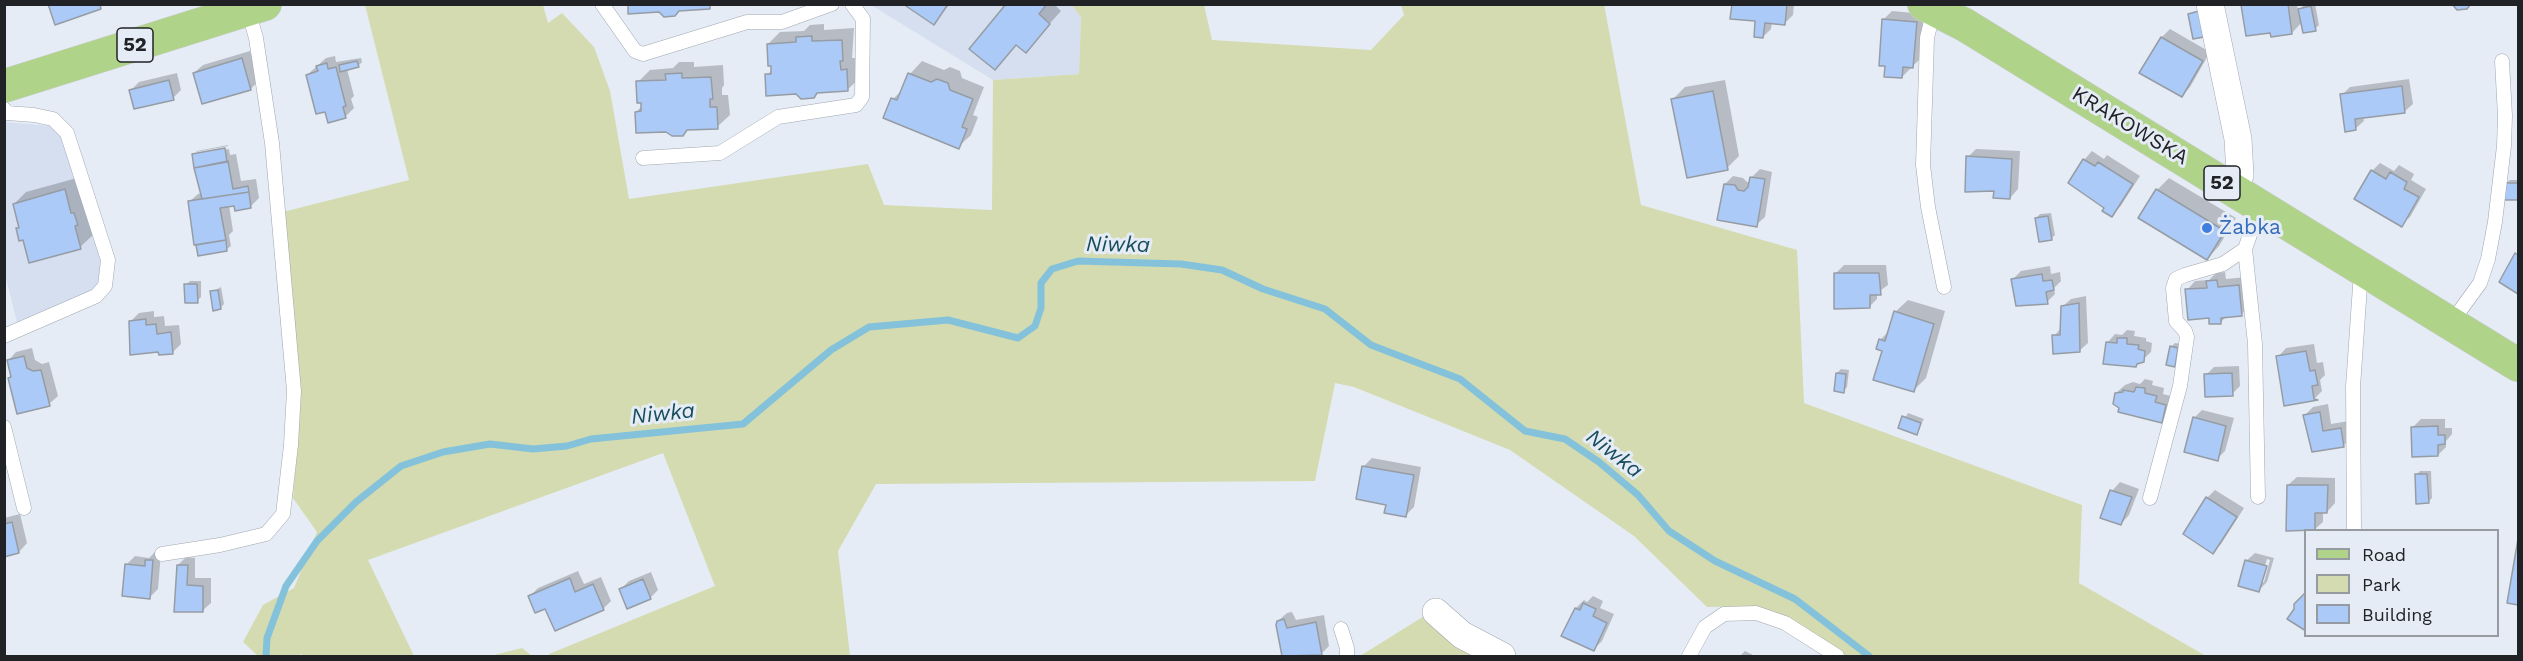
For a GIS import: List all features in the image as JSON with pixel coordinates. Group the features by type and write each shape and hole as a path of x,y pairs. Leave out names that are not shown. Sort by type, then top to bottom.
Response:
{"main road":[{"name":"52","path":"4,86 253,6"},
{"name":"KRAKOWSKA","path":"1929,7 1965,25 2518,365"}],"street":[{"path":"2210,4 2238,139 2240,169 2248,198"},
{"path":"1437,612 1448,625 1462,635 1502,657"}],"lane":[{"path":"602,4 634,51 643,54 747,22 782,22 832,4"},
{"path":"644,158 720,153 778,117 855,105 862,98 863,19 852,4"},
{"path":"162,554 220,545 266,534 283,514 294,392 272,143 253,6"},
{"path":"1929,7 1923,165 1928,207 1944,287"},
{"path":"2451,323 2480,283 2488,259 2504,146 2502,61"},
{"path":"4,109 8,113 34,114 53,119 67,133 108,260 105,286 96,296 4,336"},
{"path":"2248,198 2245,249 2254,344 2258,496"},
{"path":"2150,498 2180,386 2187,337 2176,321 2173,288 2176,279 2185,274 2223,264 2245,249"},
{"path":"2354,529 2354,387 2360,286 2366,270"},
{"path":"4,427 24,508"},
{"path":"1689,657 1705,627 1724,614 1756,613 1785,624 1837,657"},
{"path":"1341,629 1347,648 1347,657"}],"shaded area":[{"path":"871,5 1072,5 1081,17 1079,74 993,80"},
{"path":"4,122 52,126 61,137 103,263 102,277 93,290 17,322 5,274"}],"green space":[{"path":"1604,4 1641,205 1797,250 1804,403 2082,505 2079,583 2206,656 1847,656 1829,644 1755,606 1707,607 1634,536 1510,450 1354,387 1335,383 1315,481 876,484 838,551 850,656 549,656 549,654 715,586 663,453 368,560 414,656 302,656 302,654 258,656 243,642 263,605 294,588 317,532 293,498 297,445 283,212 409,180 365,5 543,5 548,23 562,13 594,47 610,91 629,199 868,164 884,205 992,210 993,80 1079,74 1081,17 1072,5 1204,5 1212,40 1371,50 1404,15 1401,5"},
{"path":"1429,613 1488,656 1360,656"},
{"path":"522,648 532,656 490,656"}],"building":[{"path":"48,4 100,4 101,9 55,25"},
{"path":"628,4 710,4 710,9 679,11 675,16 664,17 659,12 628,14"},
{"path":"903,4 948,4 934,25"},
{"path":"1006,4 1047,4 1039,14 1050,24 1026,53 1016,45 995,70 969,49"},
{"path":"1732,4 1787,4 1785,25 1765,23 1763,38 1754,37 1755,21 1730,19"},
{"path":"2288,4 2292,34 2271,37 2270,33 2246,36 2241,5"},
{"path":"2452,4 2470,5 2467,9 2457,10"},
{"path":"2311,6 2316,31 2303,33 2298,9"},
{"path":"2199,11 2204,37 2193,39 2188,14"},
{"path":"1882,19 1917,22 1913,68 1903,67 1902,78 1884,77 1885,66 1879,66"},
{"path":"812,36 812,41 842,40 841,70 847,69 848,91 817,93 814,98 801,99 796,94 766,96 765,74 771,74 771,66 768,66 767,44 796,42 796,37"},
{"path":"2161,37 2203,61 2182,97 2139,73"},
{"path":"242,58 251,90 202,104 193,73"},
{"path":"357,61 359,67 340,72 339,65"},
{"path":"327,63 328,69 336,67 346,106 343,107 346,118 328,123 325,112 316,114 306,75 318,71 316,66"},
{"path":"682,73 682,78 711,77 713,99 710,99 710,107 717,107 718,129 687,130 683,136 672,136 666,132 636,133 635,112 641,111 641,103 637,103 636,81 666,80 665,74"},
{"path":"908,73 931,82 937,79 948,83 950,90 973,99 962,127 967,129 959,149 883,118 891,98 897,100"},
{"path":"169,80 174,100 134,109 129,90"},
{"path":"2402,86 2405,113 2355,119 2356,130 2345,132 2340,94"},
{"path":"1713,91 1728,170 1687,178 1671,99"},
{"path":"225,148 227,162 194,168 192,154"},
{"path":"1966,156 2012,159 2010,199 1993,198 1994,191 1965,192"},
{"path":"2083,159 2095,166 2098,162 2133,184 2112,217 2102,211 2104,208 2068,183"},
{"path":"228,161 233,189 248,186 249,192 202,199 194,168"},
{"path":"2371,170 2386,179 2390,172 2407,182 2404,189 2419,197 2402,227 2354,199"},
{"path":"1750,177 1765,179 1757,227 1717,220 1724,184 1735,185 1738,190 1744,191 1748,187"},
{"path":"2505,183 2518,183 2518,200 2504,200"},
{"path":"65,189 71,213 74,213 78,225 75,226 81,249 29,263 23,240 19,241 16,228 19,228 13,204"},
{"path":"2156,189 2225,231 2207,260 2138,218"},
{"path":"249,192 251,208 235,211 234,206 220,208 226,240 194,245 188,201"},
{"path":"2048,216 2052,240 2039,242 2035,218"},
{"path":"226,240 227,251 198,256 196,245"},
{"path":"2515,253 2518,255 2518,294 2499,282"},
{"path":"1834,273 1879,273 1881,295 1870,295 1870,308 1834,309"},
{"path":"2042,274 2043,281 2052,280 2054,290 2046,292 2048,304 2016,306 2011,279"},
{"path":"2217,280 2218,287 2239,285 2242,316 2221,318 2221,324 2209,324 2209,318 2188,320 2185,289 2207,288 2206,281"},
{"path":"184,284 197,284 198,303 185,303"},
{"path":"218,290 221,309 213,311 210,291"},
{"path":"2079,303 2080,352 2053,354 2052,335 2060,335 2061,306"},
{"path":"1894,311 1934,324 1914,392 1873,380 1882,351 1876,349 1879,339 1885,341"},
{"path":"146,319 146,325 156,324 157,334 171,332 173,354 159,355 158,352 130,355 129,321"},
{"path":"2117,338 2127,338 2127,344 2139,345 2138,349 2145,351 2144,362 2137,364 2136,367 2103,364 2106,342 2117,343"},
{"path":"2170,346 2178,348 2175,367 2166,365"},
{"path":"2306,351 2310,371 2315,370 2318,385 2312,386 2314,399 2318,400 2284,406 2276,356"},
{"path":"24,356 27,368 33,371 41,370 50,406 17,414 8,378 11,377 7,360"},
{"path":"1836,373 1846,374 1844,393 1834,391"},
{"path":"2232,373 2233,396 2205,397 2204,374"},
{"path":"2136,387 2145,388 2145,393 2157,396 2155,402 2166,405 2162,423 2118,412 2119,408 2113,404 2115,393 2123,392 2123,390 2134,392"},
{"path":"2320,412 2323,431 2341,428 2344,447 2312,452 2303,415"},
{"path":"1902,416 1921,423 1917,435 1898,428"},
{"path":"2193,417 2226,426 2218,461 2184,452"},
{"path":"2438,426 2438,435 2445,435 2445,444 2438,445 2438,456 2412,457 2411,427"},
{"path":"1362,466 1414,475 1406,517 1384,513 1386,505 1356,499"},
{"path":"2415,474 2427,474 2429,503 2416,504"},
{"path":"2287,485 2328,485 2327,513 2315,513 2315,529 2286,531"},
{"path":"2110,490 2132,497 2121,525 2100,518"},
{"path":"2206,497 2237,517 2213,554 2183,534"},
{"path":"12,522 19,553 4,557 4,524"},
{"path":"2518,539 2518,605 2507,603"},
{"path":"145,560 153,560 150,599 122,596 125,564 145,566"},
{"path":"2245,560 2267,566 2259,592 2238,586"},
{"path":"177,565 188,565 187,585 203,586 203,612 174,612"},
{"path":"570,578 575,592 593,584 604,610 555,631 545,609 535,613 528,596"},
{"path":"643,579 651,599 627,609 619,589"},
{"path":"2304,594 2304,630 2287,619 2294,609 2294,604"},
{"path":"1583,603 1596,609 1593,616 1607,623 1594,651 1561,636 1575,608 1580,610"},
{"path":"1284,619 1287,628 1316,622 1322,655 1282,656 1276,625 1277,621"}],"waterway":[{"name":"Niwka","path":"266,656 267,638 286,586 317,541 356,502 401,466 443,452 490,444 533,449 567,446 591,439 743,424 831,350 869,327 948,320 1018,338 1035,326 1041,308 1041,283 1052,269 1078,261 1181,264 1222,270 1263,289 1325,309 1371,345 1460,379 1525,431 1565,439 1599,462 1638,495 1669,531 1715,561 1795,599 1869,656"}],"place":[{"name":"Żabka","path":"2207,228"}]}
